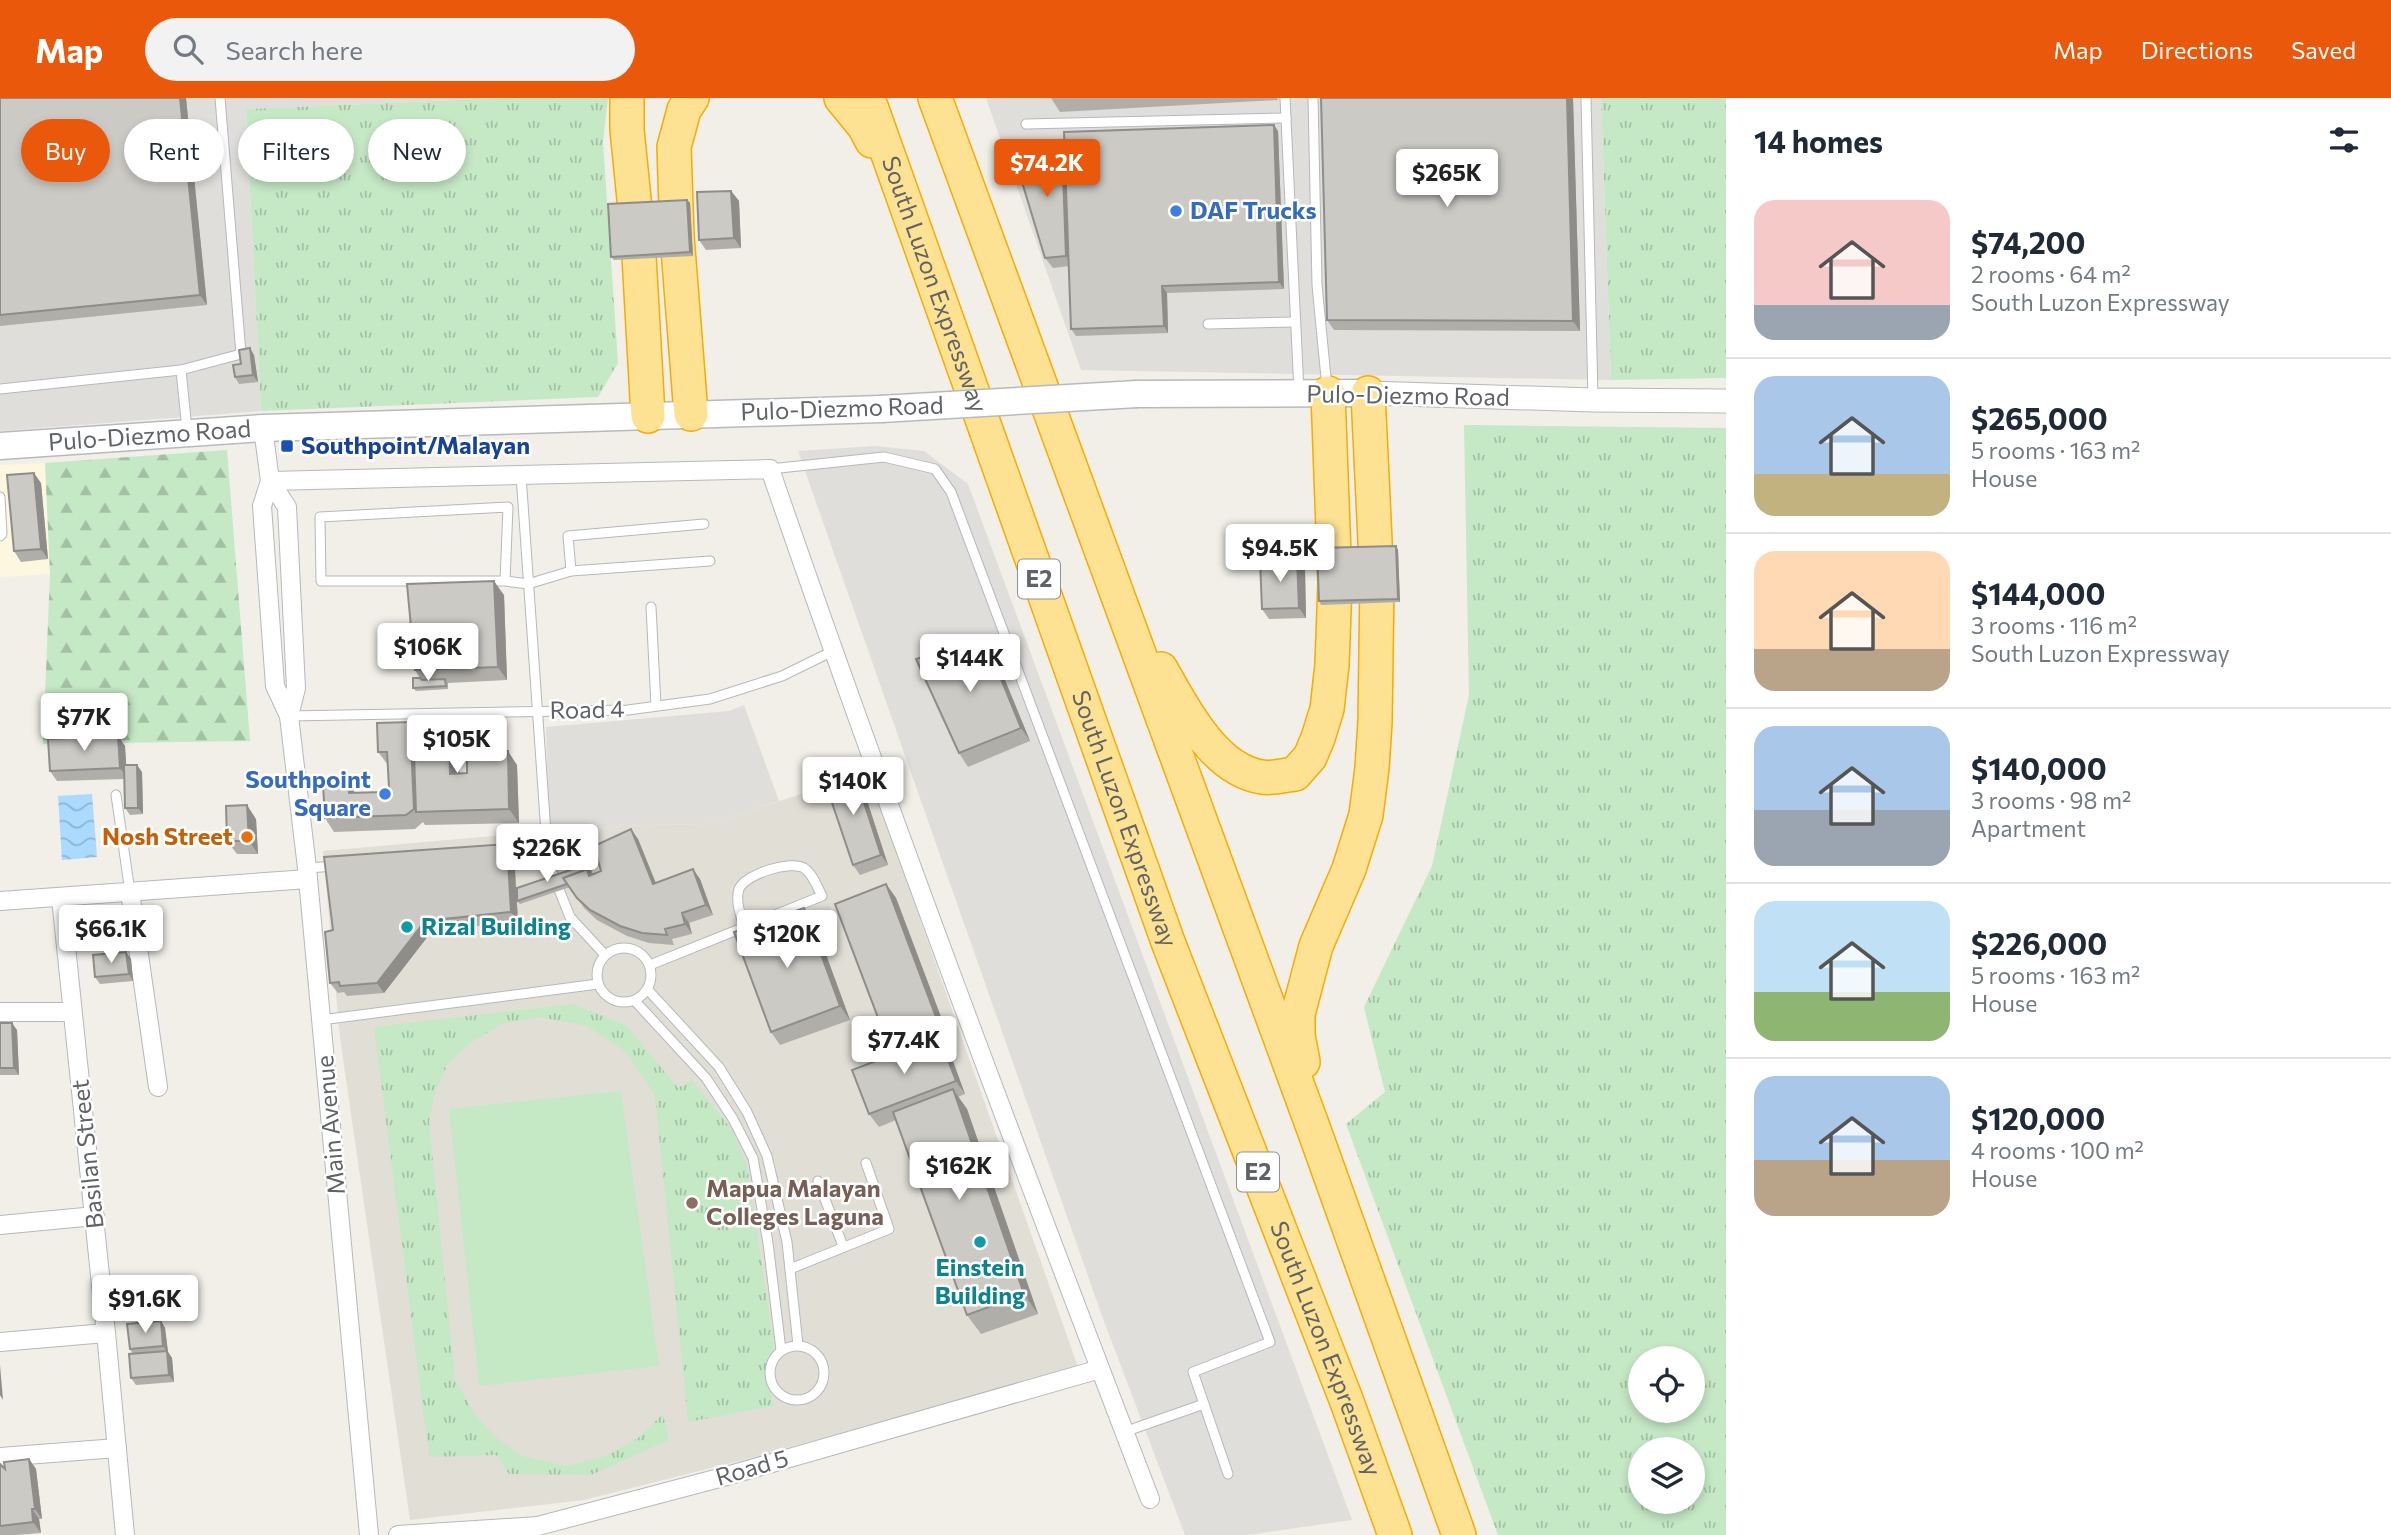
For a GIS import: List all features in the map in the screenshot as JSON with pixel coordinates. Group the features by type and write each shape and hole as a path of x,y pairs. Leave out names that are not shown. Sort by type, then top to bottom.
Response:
{"highway":[{"path":"627,98 627,130 638,238 648,416"},
{"path":"691,414 677,236 674,146 684,110 692,98"},
{"path":"841,98 864,126 910,217"},
{"name":"South Luzon Expressway","path":"868,98 1168,942 1347,1402 1395,1535"},
{"path":"935,98 1314,1130 1459,1535"},
{"path":"1114,585 1176,695 1209,744 1234,768 1264,778 1295,774 1310,757 1318,738 1327,709 1332,664 1335,583 1314,393"},
{"path":"1314,1130 1298,1035 1298,1014 1316,946 1349,869 1366,815 1374,734 1377,583 1368,393"}],"main road":[{"name":"Pulo-Diezmo Road","path":"0,446 263,428 881,408 1138,394 1368,393"}],"street":[{"name":"Pulo-Diezmo Road","path":"1368,393 1726,401"},
{"name":"Main Avenue","path":"263,428 270,481 262,506 275,686 289,716 307,874 369,1535"},
{"path":"270,481 770,469 833,651 1150,1499"},
{"path":"0,901 130,892 307,874"},
{"path":"130,892 158,1087"},
{"name":"Basilan Street","path":"61,898 95,1216 124,1535"},
{"path":"0,1012 72,1012"},
{"path":"0,1225 95,1216"},
{"path":"0,1342 106,1333"},
{"name":"Road 5","path":"398,1535 538,1531 1100,1369"},
{"path":"0,1457 117,1448"}],"lane":[{"path":"0,388 181,369 241,354 220,98"},
{"path":"1285,98 1295,322 1314,393"},
{"path":"1313,98 1317,285 1314,393"},
{"path":"1586,98 1593,400"},
{"path":"1026,124 1286,118"},
{"path":"1208,324 1295,322"},
{"path":"181,369 187,432"},
{"path":"770,469 884,457 935,468 951,492 1270,1342 1193,1372 1228,1475"},
{"path":"521,475 548,862 570,917 605,956"},
{"path":"0,497 0,536"},
{"path":"505,581 508,507 320,517 321,581 505,581 528,584 571,571 710,561"},
{"path":"571,571 568,536 704,524"},
{"path":"651,607 656,706"},
{"name":"Road 4","path":"289,716 628,710 710,699 782,676 833,651"},
{"path":"116,795 130,892"},
{"path":"307,874 349,865"},
{"path":"650,965 822,896 811,874 802,866 789,865 749,876 739,888 738,903 744,927"},
{"path":"630,948 639,951 650,965 651,982 648,990 635,1001 617,1002 602,992 598,984 597,968 612,950 630,948"},
{"path":"321,1020 598,984"},
{"path":"648,990 719,1066 747,1112 767,1156 787,1242 798,1345"},
{"path":"635,1001 706,1078 733,1119 753,1158 768,1243 781,1350"},
{"path":"790,1269 889,1229 866,1163"},
{"path":"818,1181 843,1246"},
{"path":"798,1345 815,1351 824,1367 822,1384 809,1397 791,1400 783,1396 771,1383 771,1365 781,1350 798,1345"},
{"path":"1124,1432 1204,1404"}],"shaded area":[{"path":"0,98 502,98 246,109 246,119 238,119 238,182 250,182 261,411 0,431"},
{"path":"986,98 1601,98 1611,380 1081,370"},
{"path":"875,446 924,451 968,484 1352,1520 1248,1535 1185,1535 1102,1316 798,451"},
{"path":"45,463 50,574 0,577 0,465"},
{"path":"744,705 779,801 709,824 549,831 546,727 729,711"},
{"name":"Mapua Malayan Colleges Laguna","path":"868,772 1078,1367 747,1459 584,1500 410,1520 340,1038 323,851 549,831 709,824"}],"green space":[{"path":"502,98 608,98 603,142 618,363 598,397 261,411 250,182 354,182 354,119 246,119 246,109"},
{"path":"1601,98 1726,98 1726,378 1611,380"},
{"path":"1464,425 1726,428 1726,1535 1498,1535 1346,1124 1385,1092 1364,1007 1432,866 1469,695"},
{"path":"227,450 250,741 43,744 50,574 45,463"},
{"path":"572,1004 626,1025 678,1088 692,1080 733,1131 747,1165 774,1347 768,1376 774,1406 688,1422 655,1095 625,1051 587,1026 540,1017 502,1024 470,1043 448,1063 434,1096 429,1122 455,1380 475,1414 494,1436 522,1456 567,1466 606,1456 638,1438 663,1414 669,1440 591,1475 509,1474 496,1455 429,1457 374,1027"},
{"path":"621,1091 659,1366 479,1386 449,1109"}],"water":[{"path":"92,794 97,857 62,860 58,796"}],"building":[{"path":"0,98 180,98 182,119 124,119 124,182 189,182 200,295 0,315"},
{"path":"1321,98 1567,98 1573,321 1327,320"},
{"name":"DAF Trucks","path":"1274,125 1279,282 1162,286 1164,326 1071,329 1064,132"},
{"path":"1062,146 1066,256 1045,258 1022,182 1035,148"},
{"path":"731,191 734,238 699,240 697,192"},
{"path":"687,200 690,252 611,257 608,204"},
{"path":"250,348 253,375 235,377 233,365 241,364 239,350"},
{"path":"34,473 41,549 14,551 7,475"},
{"path":"1396,546 1398,599 1319,601 1317,548"},
{"path":"1297,559 1299,608 1262,609 1260,560"},
{"path":"494,581 498,667 415,670 407,584"},
{"path":"984,637 1021,728 959,753 916,659"},
{"path":"413,678 445,679 446,686 413,688"},
{"path":"410,722 414,809 406,815 325,818 323,785 349,784 349,793 384,792 389,787 387,752 378,752 377,723"},
{"path":"449,723 450,774 467,773 467,752 508,751 509,809 416,812 413,724"},
{"path":"118,736 120,768 50,771 48,739"},
{"path":"124,765 137,765 138,808 125,808"},
{"path":"853,769 881,855 853,865 824,779"},
{"path":"247,805 249,841 227,841 226,806"},
{"path":"631,829 653,884 693,869 706,905 682,913 685,924 665,929 667,935 642,933 620,926 590,910 577,898 563,878 587,869 589,876 601,871 594,846"},
{"name":"Rizal Building","path":"507,844 511,912 425,921 377,983 340,986 339,982 330,983 325,932 333,930 324,857"},
{"path":"588,864 591,875 587,869 563,878 567,884 517,901 517,888"},
{"path":"886,884 942,1033 891,1052 835,904"},
{"path":"804,908 840,1006 771,1032 734,932"},
{"path":"126,952 129,974 95,977 93,955"},
{"path":"0,1023 12,1023 14,1068 0,1068"},
{"path":"939,1037 956,1081 869,1114 852,1070"},
{"name":"Einstein Building","path":"953,1089 1024,1294 967,1315 893,1112"},
{"path":"161,1321 163,1346 130,1349 127,1324"},
{"path":"167,1351 169,1375 131,1378 129,1354"},
{"path":"29,1459 35,1509 32,1509 33,1522 0,1526 0,1464 5,1469 4,1462"}],"place":[{"name":"DAF Trucks","path":"1176,211"},
{"name":"Southpoint/Malayan","path":"287,446"},
{"name":"Southpoint Square","path":"385,794"},
{"name":"Nosh Street","path":"247,837"},
{"name":"Rizal Building","path":"407,927"},
{"name":"Mapua Malayan Colleges Laguna","path":"692,1203"},
{"name":"Einstein Building","path":"980,1242"}]}
